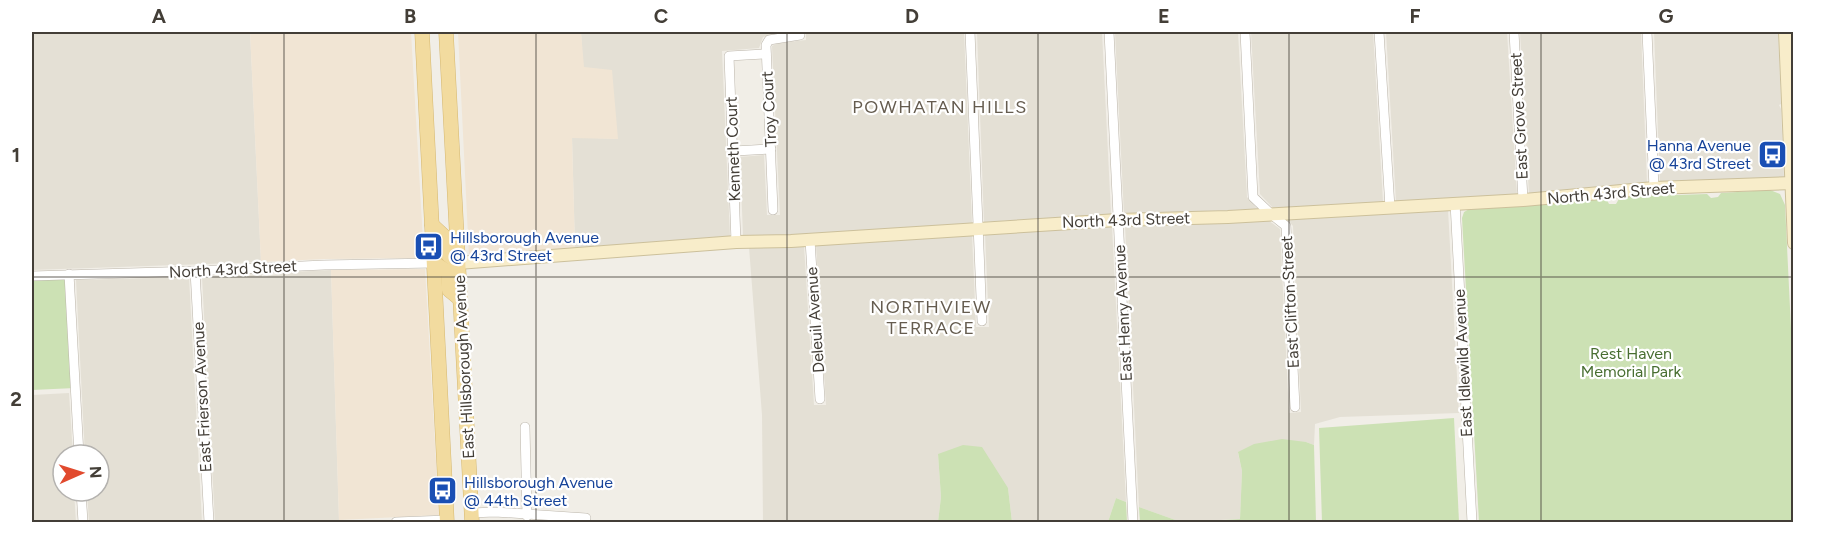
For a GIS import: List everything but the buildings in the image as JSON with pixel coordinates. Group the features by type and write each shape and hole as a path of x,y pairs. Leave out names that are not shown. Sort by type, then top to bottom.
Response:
{"main road":[{"name":"East Hillsborough Avenue","path":"422,32 447,521"},
{"name":"East Hillsborough Avenue","path":"446,32 471,518"},
{"path":"432,225 446,238 448,255 458,263"},
{"path":"434,263 448,272 449,290 460,299"}],"street":[{"path":"970,32 982,321"},
{"name":"East Henry Avenue","path":"1109,32 1133,522"},
{"name":"East Clifton Street","path":"1245,32 1253,196 1270,214 1287,226 1294,407"},
{"path":"1379,32 1390,208"},
{"name":"East Grove Street","path":"1514,32 1523,200"},
{"path":"1647,32 1654,188"},
{"path":"1785,32 1794,243"},
{"name":"Troy Court","path":"773,210 766,45 769,40 800,35"},
{"name":"Kenneth Court","path":"736,242 729,56 766,54"},
{"path":"1788,108 1794,120"},
{"path":"734,151 771,149"},
{"name":"North 43rd Street","path":"458,263 736,242 810,240 1118,220 1390,208 1523,200 1654,188 1792,183"},
{"name":"East Idlewild Avenue","path":"1455,203 1472,522"},
{"name":"Deleuil Avenue","path":"810,240 820,399"},
{"name":"North 43rd Street","path":"32,276 434,263"},
{"name":"East Frierson Avenue","path":"195,271 208,522"},
{"path":"69,274 78,443"},
{"path":"525,427 527,516"},
{"path":"82,503 83,522"},
{"path":"471,518 495,512 527,516 586,518"},
{"path":"396,522 447,521"}],"shaded area":[{"path":"32,32 250,32 261,262 32,270"},
{"path":"250,32 411,32 424,258 261,262"},
{"path":"458,32 581,32 584,67 612,70 618,139 572,138 575,248 469,256"},
{"path":"581,32 780,32 763,37 759,48 722,51 730,236 575,248 572,137 618,139 583,67"},
{"path":"806,32 964,32 972,223 743,236 740,157 764,155 767,215 780,215 772,46 778,43 806,40"},
{"path":"977,32 1102,32 1111,214 984,222"},
{"path":"1115,32 1238,32 1247,197 1257,209 1124,214"},
{"path":"1251,32 1373,32 1383,202 1273,208 1260,194"},
{"path":"1386,32 1507,32 1517,195 1396,201"},
{"path":"1520,32 1641,32 1647,183 1529,194"},
{"path":"1654,32 1778,32 1781,104 1779,105 1784,178 1660,182"},
{"path":"1448,209 1459,413 1340,417 1315,424 1314,445 1306,442 1238,453 1242,471 1240,519 1181,522 1139,507 1125,225 1268,220 1280,229 1289,413 1301,412 1293,226 1287,219"},
{"path":"1112,226 1126,502 1116,498 1108,522 1012,522 1008,488 938,454 941,497 938,522 763,522 762,415 749,247 804,246 814,405 826,405 816,245 972,234 976,327 989,327 985,233"},
{"path":"425,269 439,515 339,520 331,270"},
{"path":"331,270 339,520 215,522 202,277 262,274 262,277 290,272"},
{"path":"189,277 202,522 89,522 88,503 111,503 111,443 84,443 76,280"},
{"path":"69,393 72,443 51,443 51,503 75,503 76,522 32,522 32,395"}],"green space":[{"name":"Rest Haven Memorial Park","path":"1770,190 1780,194 1785,205 1793,370 1793,522 1479,522 1462,218 1464,212 1473,207 1606,198 1609,204 1616,204 1620,197 1707,194 1711,198 1718,197 1721,193"},
{"path":"69,274 75,388 32,390 32,276"},
{"path":"1454,418 1459,522 1322,522 1319,428"},
{"path":"1282,439 1314,445 1316,522 1194,522 1240,519 1242,471 1238,452 1254,444"},
{"path":"963,445 982,447 1008,488 1012,522 938,522 941,497 938,454"},
{"path":"1116,498 1126,502 1127,522 1108,522"},
{"path":"1139,507 1181,522 1140,522"}],"place":[{"name":"Hanna Avenue @ 43rd Street","path":"1772,154"},
{"name":"Hillsborough Avenue @ 43rd Street","path":"429,246"},
{"name":"Hillsborough Avenue @ 44th Street","path":"443,491"}],"district":[{"name":"POWHATAN HILLS","path":"940,107"},
{"name":"NORTHVIEW TERRACE","path":"931,317"}]}
